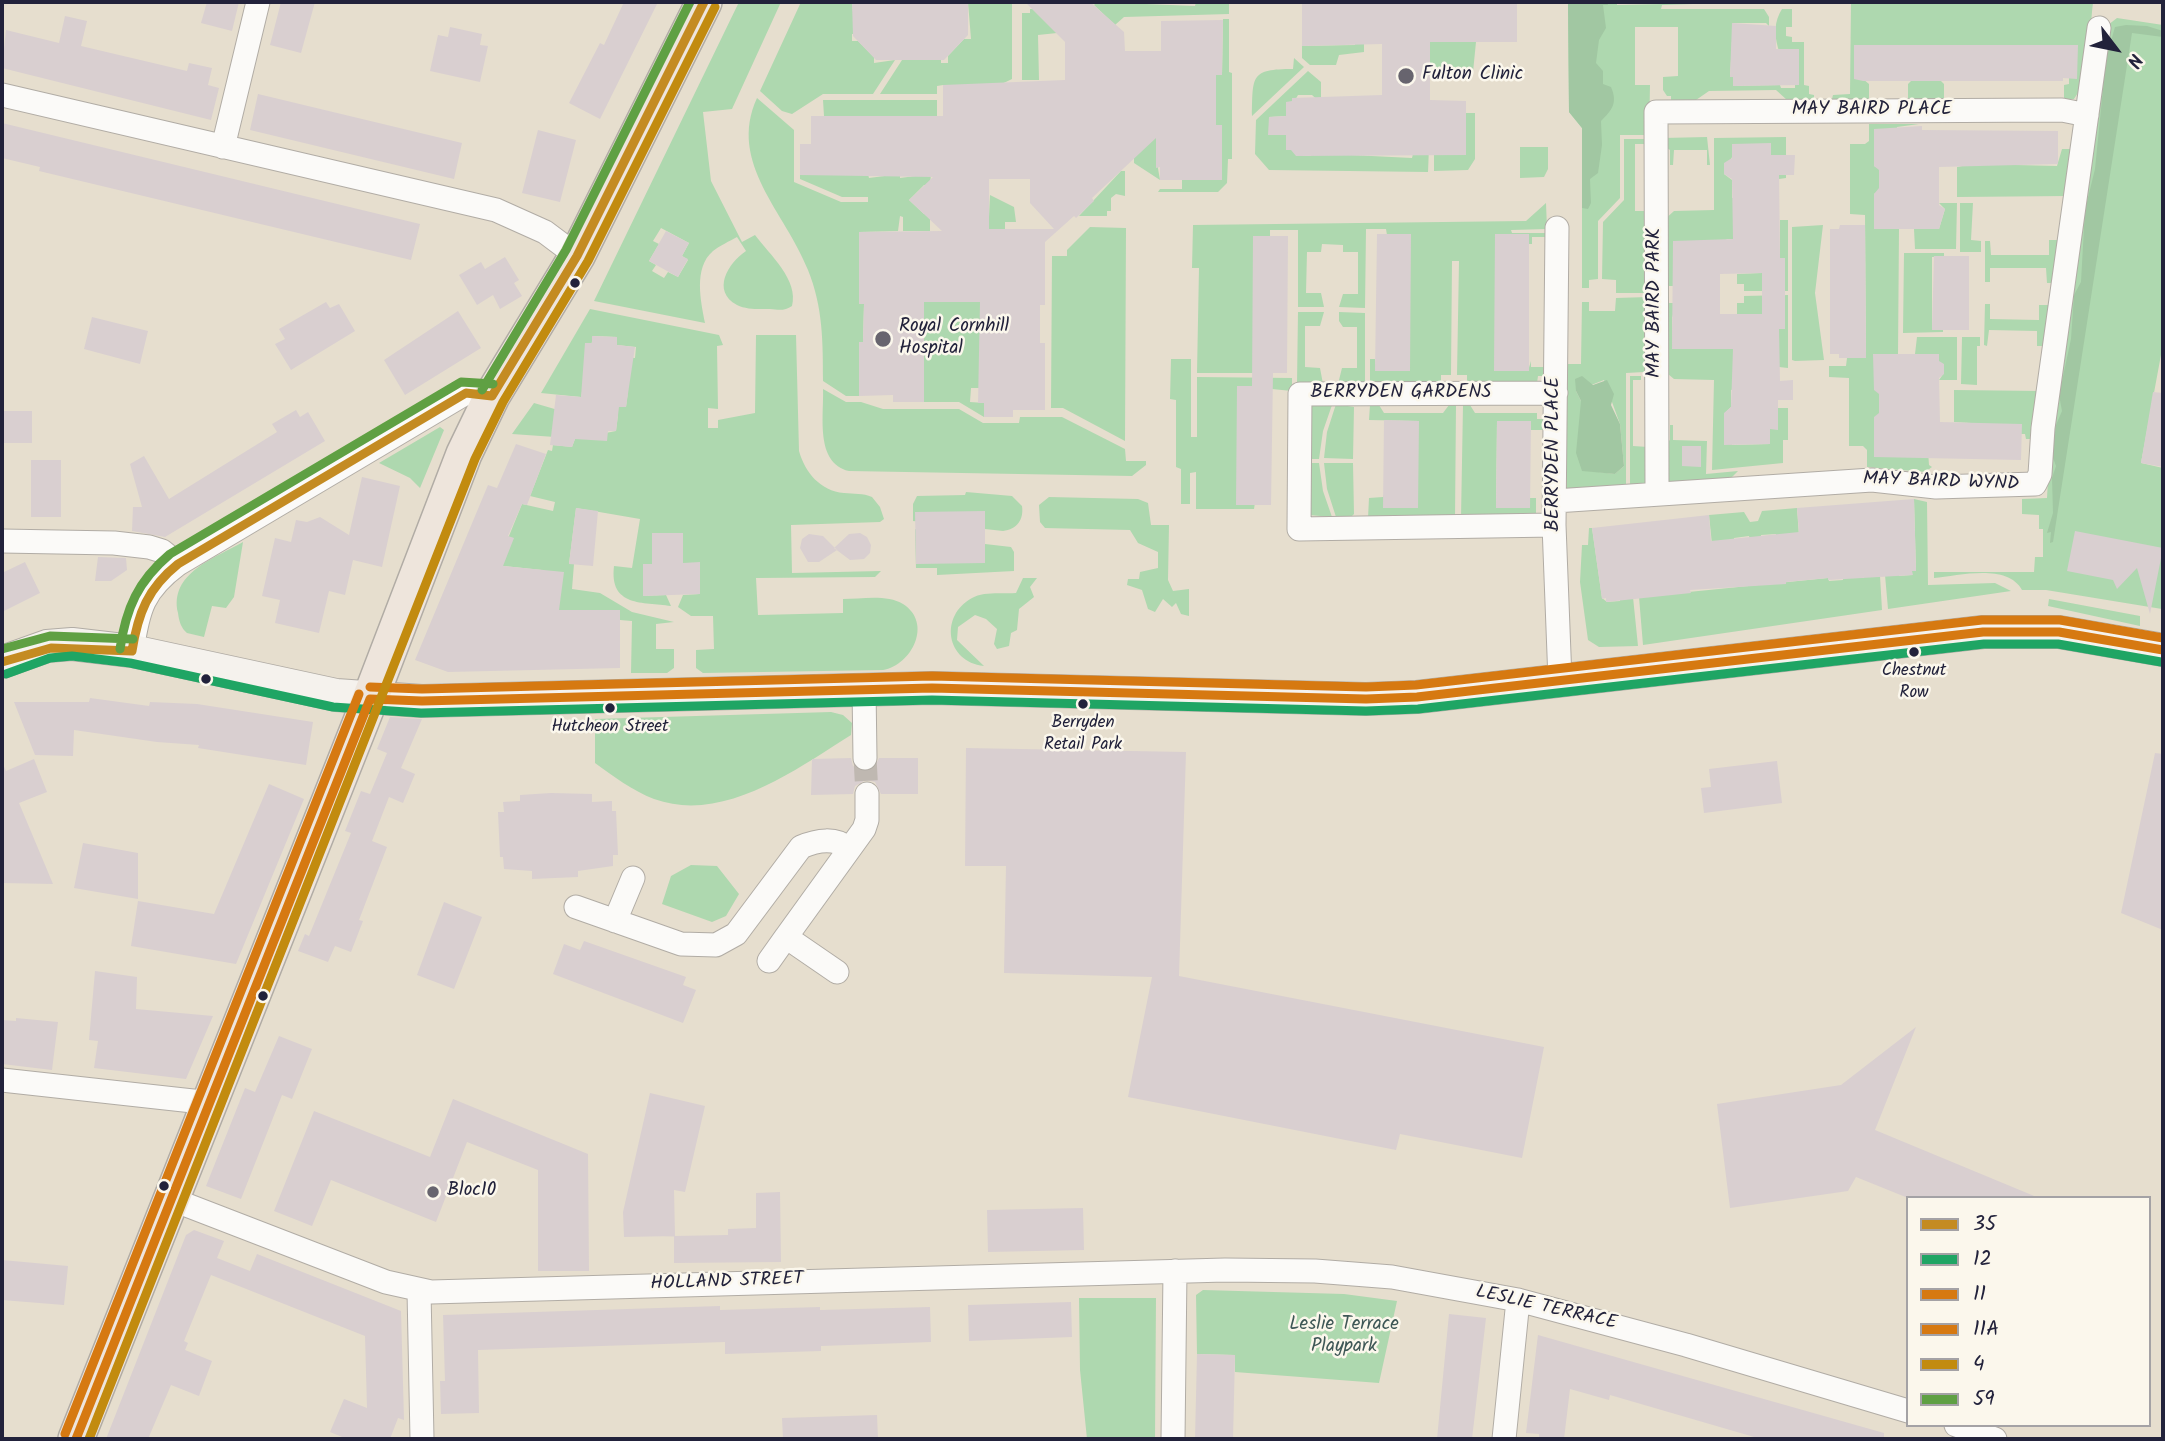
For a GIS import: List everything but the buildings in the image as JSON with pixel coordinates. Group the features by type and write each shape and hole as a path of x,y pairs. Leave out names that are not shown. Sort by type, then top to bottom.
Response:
{"main road":[{"path":"76,1439 370,699 456,472 492,396 577,256 704,2"},
{"path":"2,662 47,646 72,645 131,651 336,695 422,701 864,688 972,688 1366,699 1417,698 1983,632 2059,632 2163,650"}],"street":[{"path":"223,148 258,2"},
{"name":"MAY BAIRD WYND","path":"1555,502 1872,480 1936,487 2027,486 2037,482 2099,28"},
{"path":"2,95 496,210 545,232 577,256"},
{"name":"MAY BAIRD PLACE","path":"1656,112 2062,110 2087,115"},
{"name":"MAY BAIRD PARK","path":"1656,112 1657,493"},
{"name":"BERRYDEN PLACE","path":"1557,228 1554,526 1560,680"},
{"path":"131,651 138,614 146,594 160,577 178,564 466,393 492,396"},
{"name":"BERRYDEN GARDENS","path":"1554,526 1299,529 1300,394 1556,393"},
{"path":"2,541 114,543 149,547 162,551 178,564"},
{"path":"864,688 865,758"},
{"path":"769,961 867,820 867,794"},
{"path":"576,907 681,944 716,945 736,934 801,847 831,841 843,844 849,849"},
{"path":"615,921 634,877"},
{"path":"786,937 837,972"},
{"path":"2,1080 211,1102"},
{"name":"HOLLAND STREET","path":"171,1199 386,1282 419,1291 1175,1271"},
{"path":"1173,1439 1175,1271"},
{"name":"LESLIE TERRACE","path":"1175,1271 1355,1273 1518,1300 1686,1345 1906,1409"},
{"path":"419,1291 422,1439"},
{"path":"1504,1439 1518,1300"},
{"path":"1962,1427 1995,1439"}],"green space":[{"path":"739,2 781,2 732,109 703,112 711,181 742,242 755,235 782,268 791,287 792,306 782,310 749,308 737,305 729,299 725,292 725,277 733,263 746,251 737,237 713,251 703,266 700,286 705,323 594,301","holes":["661,228 689,243 682,256 688,260 678,277 668,272 664,278 652,271 656,265 649,261 659,244 653,241"]},
{"path":"801,2 852,2 855,34 852,34 852,41 858,41 874,57 874,63 895,60 873,94 823,94 792,114 782,111 760,91"},
{"path":"968,2 1012,2 1012,79 985,92 985,85 943,85 937,86 937,94 880,94 902,60 941,60 941,63 948,63 948,56 964,39 971,39"},
{"path":"1097,2 1195,6 1196,2 1229,2 1229,14 1124,17 1115,25 1094,5"},
{"path":"1355,2 1364,2 1364,52 1339,55 1336,65 1310,65 1302,58 1302,46 1355,45"},
{"path":"1568,2 1607,2 1608,5 1603,5 1606,28 1599,40 1596,63 1603,71 1603,84 1611,87 1614,102 1601,121 1602,145 1598,173 1590,179 1591,203 1588,209 1582,208 1582,128 1569,112"},
{"path":"1607,2 1617,2 1617,5 1753,2 1662,5 1661,9 1764,9 1769,17 1769,26 1766,23 1733,23 1730,77 1733,77 1733,86 1780,85 1781,88 1795,88 1776,38 1777,18 1782,9 1792,9 1792,27 1786,27 1786,36 1792,37 1792,42 1804,42 1804,85 1809,86 1809,94 1814,95 1814,100 1787,100 1776,90 1709,91 1696,100 1671,101 1671,96 1667,96 1663,90 1663,77 1678,76 1678,27 1635,27 1635,85 1650,85 1649,135 1620,135 1620,198 1598,221 1598,279 1589,280 1589,288 1582,288 1582,128 1569,112 1568,5 1607,5"},
{"path":"1851,3 2093,3 2089,53 2080,89 2074,99 2064,99 2064,85 2069,84 2069,78 2077,78 2077,45 2046,45 2046,78 2038,45 2008,45 1941,81 1944,84 1944,99 1939,104 1908,100 1908,84 1911,81 1854,45 1854,78 1863,79 1869,84 1869,99 1832,99 1833,95 1850,94"},
{"path":"1030,9 1039,9 1057,33 1038,35 1039,80 1022,80 1022,13 1030,13"},
{"path":"2117,18 2163,25 2163,344 2141,463 2163,468 2162,609 2046,590 2022,590 2005,576 1994,574 1934,578 1934,572 2034,572 2035,557 2043,557 2043,529 2039,529 2039,515 2022,514 2022,499 2047,498 2051,423 2108,25"},
{"path":"1223,19 1229,19 1229,72 1232,73 1232,159 1228,159 1227,183 1218,192 1158,192 1160,189 1182,189 1182,180 1222,180 1222,125 1216,125 1216,75 1222,74"},
{"path":"2147,26 2163,31 2163,37 2132,33 2053,542 2050,543 2051,532 2047,533 2053,513 2052,478 2056,466 2052,455 2056,425 2062,411 2059,395 2071,339 2074,295 2081,282 2085,210 2095,169 2106,59 2115,27"},
{"path":"1430,42 1476,42 1473,72 1465,76 1436,76 1436,70 1430,69"},
{"path":"1294,58 1304,67 1252,116 1254,84 1257,78 1261,73 1269,71 1293,69"},
{"path":"1308,71 1321,82 1321,103 1312,95 1298,95 1286,116 1269,117 1269,135 1286,135 1294,152 1305,156 1311,156 1311,153 1412,158 1413,154 1429,147 1428,172 1269,170 1255,154 1256,120"},
{"path":"757,98 794,130 794,182 841,202 868,202 868,197 842,197 800,179 800,175 868,174 869,178 900,174 900,178 931,174 930,185 924,185 909,200 924,214 930,214 930,231 903,231 903,217 900,216 898,231 859,232 859,304 864,304 863,342 859,342 859,396 846,396 823,381 821,325 813,284 798,249 754,166 749,144 750,122"},
{"path":"823,100 937,100 937,116 824,116"},
{"path":"1466,113 1475,113 1475,159 1468,170 1434,171 1434,155 1466,154"},
{"path":"1869,124 1919,124 1897,127 1896,143 1874,157 1874,166 1879,168 1879,191 1874,194 1879,229 1899,229 1898,354 1880,354 1879,392 1928,451 1929,465 1932,467 1925,472 1867,467 1867,450 1863,446 1849,446 1849,378 1829,377 1829,366 1846,366 1847,358 1866,354 1865,215 1850,214 1850,144 1865,144 1869,141"},
{"path":"1134,134 1160,134 1156,157 1160,180 1134,163"},
{"path":"1707,137 1710,165 1707,165 1707,150 1674,150 1673,165 1670,165 1670,150 1663,145 1663,138"},
{"path":"1786,137 1786,178 1779,179 1779,158 1771,158 1771,144 1732,144 1732,157 1724,174 1732,180 1732,198 1735,198 1733,239 1727,239 1678,286 1668,286 1667,303 1677,303 1672,318 1673,348 1733,349 1735,389 1731,390 1731,407 1724,414 1732,445 1770,444 1770,429 1778,429 1778,408 1788,408 1788,440 1783,440 1783,463 1712,470 1714,380 1674,379 1662,369 1663,221 1674,211 1714,210 1714,138"},
{"path":"1624,139 1649,139 1649,144 1635,144 1635,211 1649,211 1649,293 1616,293 1616,280 1602,279 1603,222 1624,200"},
{"path":"1520,147 1548,147 1548,169 1544,177 1520,178"},
{"path":"2062,149 2074,149 2067,196 1957,197 1957,167 1973,164 2057,166"},
{"path":"1121,171 1125,171 1125,196 1116,194 1111,198 1111,211 1107,211 1107,216 1079,216"},
{"path":"990,195 1014,207 1016,222 1005,222 1005,229 983,229 983,218 989,217"},
{"path":"1546,203 1547,229 1511,230 1512,233 1547,233 1547,237 1532,237 1532,244 1529,244 1529,234 1495,234 1495,371 1528,371 1531,361 1531,367 1546,367 1546,376 1538,376 1537,383 1467,383 1467,375 1457,375 1459,261 1452,261 1451,375 1441,375 1441,384 1370,384 1370,359 1375,359 1376,371 1410,371 1386,229 1366,229 1365,308 1339,307 1343,294 1358,294 1358,252 1343,252 1343,245 1322,244 1321,252 1307,252 1306,293 1321,293 1324,307 1298,307 1298,230 1270,230 1270,236 1254,236 1253,373 1197,373 1199,268 1192,268 1193,225 1526,221"},
{"path":"1939,203 1957,203 1956,249 1915,249 1914,229 1939,229 1945,209"},
{"path":"1960,203 1973,203 1971,240 1981,241 1981,252 1960,252"},
{"path":"1780,220 1788,220 1788,291 1744,291 1744,284 1737,284 1737,274 1762,273 1762,280 1780,258"},
{"path":"1823,225 1815,293 1824,360 1795,361 1792,360 1792,227"},
{"path":"1090,227 1126,228 1125,441 1063,408 1051,408 1052,256 1067,256 1067,250"},
{"path":"2049,240 2062,240 2058,274 2053,274 2052,283 2047,283 2046,268 1990,268 1990,282 1985,282 1985,241 1990,241 1991,255 2049,255"},
{"path":"1904,253 1944,253 1944,256 1932,257 1932,329 1943,332 1903,333"},
{"path":"921,289 928,289 942,302 965,302 977,289 984,289 980,388 971,388 970,402 984,403 984,417 959,402 924,402"},
{"path":"1788,295 1788,368 1779,367 1779,329 1762,308 1762,314 1737,314 1737,303 1744,303 1744,296"},
{"path":"1649,297 1648,380 1644,380 1644,372 1626,373 1626,487 1567,491 1567,364 1581,364 1582,302 1589,302 1589,311 1615,311 1616,298","holes":["1604,380 1620,424 1624,466 1615,474 1582,470 1581,401 1576,391"]},
{"path":"1985,304 1990,304 1990,319 2039,320 2039,305 2049,305 2047,346 2037,346 2037,331 1989,330 1987,346 1984,345"},
{"path":"590,309 719,335 723,345 717,346 718,409 708,408 708,428 718,428 718,420 755,413 756,335 796,335 799,451 805,466 815,479 828,489 872,497 880,507 884,519 880,522 791,525 792,573 881,571 875,577 756,578 758,615 843,613 843,599 882,598 897,601 912,612 917,622 915,642 903,660 883,670 703,673 696,668 696,650 714,649 713,616 691,616 678,607 683,595 700,594 700,563 683,563 683,533 652,534 652,564 643,596 666,595 671,606 630,600 622,596 617,589 614,566 632,568 640,519 576,508 569,564 574,564 572,589 600,593 632,612 674,622 656,624 656,649 674,649 674,668 667,673 631,673 632,621 620,620 620,610 584,610 583,632 493,586 542,570 485,564 509,536 522,504 553,511 555,502 530,496 548,450 552,451 553,445 572,447 575,439 616,431 618,415 612,406 626,407 628,391 623,357 635,358 636,347 617,345 617,337 593,336 581,397 541,393"},
{"path":"1298,312 1324,312 1320,326 1305,326 1305,367 1320,368 1323,384 1297,384"},
{"path":"1339,312 1365,313 1365,384 1338,384 1342,368 1357,368 1357,327 1343,327 1339,321"},
{"path":"1917,337 1957,337 1957,380 1939,380 1944,373 1944,365 1939,362 1939,354 1915,354"},
{"path":"1962,337 1980,337 1980,346 1977,346 1977,385 1961,384"},
{"path":"1171,359 1191,359 1191,437 1197,437 1197,377 1292,378 1292,391 1272,389 1254,509 1196,509 1196,472 1190,473 1190,504 1181,504 1181,469 1176,467 1176,400 1170,399"},
{"path":"1582,376 1593,385 1607,380 1614,394 1611,405 1620,424 1624,466 1615,474 1582,471 1576,453 1581,401 1576,391 1575,379"},
{"path":"1630,376 1641,376 1641,380 1633,380 1633,446 1648,447 1648,482 1644,486 1630,487"},
{"path":"823,389 846,402 861,402 883,409 959,409 983,423 1019,423 1020,417 1062,417 1125,449 1126,461 1146,461 1146,465 1132,476 849,471 838,466 826,449"},
{"path":"1954,390 2041,391 2033,439 2026,439 2025,434 2021,434 2021,424 1971,425 1954,422"},
{"path":"534,403 558,410 555,437 512,434"},
{"path":"1311,404 1332,405 1323,431 1319,459 1309,459 1308,407"},
{"path":"1336,404 1354,407 1353,459 1324,458 1327,432"},
{"path":"1370,405 1379,405 1384,413 1443,413 1449,405 1456,405 1455,518 1368,518 1369,498 1383,497 1418,421 1369,420"},
{"path":"1463,405 1470,405 1475,413 1537,413 1537,419 1545,419 1545,430 1531,430 1531,421 1497,421 1496,508 1530,508 1530,498 1536,498 1536,518 1461,518"},
{"path":"1670,425 1673,425 1673,440 1707,441 1706,474 1738,471 1729,480 1668,485 1663,446 1670,440"},
{"path":"440,427 444,430 420,488 410,478 379,463"},
{"path":"1309,463 1319,463 1323,491 1332,517 1309,515"},
{"path":"1324,463 1353,463 1354,514 1351,517 1336,517 1327,489"},
{"path":"966,492 1012,496 1022,506 1021,520 1012,528 1003,531 913,521 913,504 917,496 965,495"},
{"path":"1049,497 1138,499 1148,503 1151,525 1169,525 1168,580 1173,591 1189,589 1189,616 1181,614 1176,603 1172,607 1163,599 1155,612 1148,609 1142,590 1127,585 1128,579 1139,579 1140,572 1158,568 1158,552 1138,543 1130,530 1045,528 1040,522 1039,505"},
{"path":"1914,499 1927,502 1928,585 1995,583 2011,591 1888,609 1885,575 1898,572 1899,576 1912,575 1912,571 1916,571"},
{"path":"1797,508 1799,537 1777,539 1776,534 1761,535 1761,540 1750,541 1749,536 1734,538 1734,542 1712,544 1709,515 1744,512 1750,522 1758,521 1762,511"},
{"path":"1589,528 1592,528 1602,598 1607,602 1620,601 1620,597 1633,597 1638,646 1599,647 1588,640 1580,582 1582,545 1588,545"},
{"path":"915,529 985,563 985,544 1011,547 1014,552 1014,571 937,575 937,568 916,568"},
{"path":"243,542 234,597 226,608 212,606 204,637 187,633 178,613 180,587 197,568"},
{"path":"1864,575 1880,576 1882,610 1643,645 1639,597 1828,578 1829,581 1843,580 1843,577 1864,578"},
{"path":"1023,578 1037,578 1030,587 1034,597 1019,609 1017,630 1011,633 1009,646 997,649 994,644 997,629 986,619 975,615 958,627 957,640 984,666 971,663 961,656 951,637 951,626 961,606 982,594 1016,593"},
{"path":"2049,599 2140,616 2140,626 2048,606"},
{"path":"831,712 843,715 852,723 851,735 782,777 732,799 680,805 654,799 631,788 595,763 595,719"},
{"path":"691,865 717,866 739,894 726,916 712,922 662,904 671,876"},
{"name":"Leslie Terrace Playpark","path":"1203,1290 1344,1294 1397,1301 1379,1383 1235,1372 1235,1355 1197,1354 1196,1295"},
{"path":"1079,1298 1156,1298 1155,1439 1087,1439 1080,1370"}],"tunnel":[{"path":"865,758 867,794"}],"transit line":[{"name":"59","path":"482,390 566,250 690,2"},
{"name":"35","path":"492,396 577,256 704,2"},
{"name":"4","path":"89,1439 475,459 503,402 588,261 715,7"},
{"name":"59","path":"120,649 135,596 150,574 170,554 461,382 493,384"},
{"name":"35","path":"132,651 146,602 159,582 178,564 466,393 492,396"},
{"name":"11A","path":"370,687 422,689 932,676 1366,687 1416,685 1982,620 2060,620 2163,638"},
{"name":"11","path":"370,699 422,701 932,688 1366,699 1417,697 1983,632 2059,632 2163,650"},
{"name":"59","path":"2,649 50,636 133,639"},
{"name":"12","path":"6,674 50,658 72,656 130,663 333,707 421,713 932,700 1366,711 1418,709 1984,644 2058,644 2161,662"},
{"name":"35","path":"2,662 51,648 132,651"},
{"name":"11A","path":"65,1434 359,694"},
{"name":"11","path":"76,1439 370,699"}],"place":[{"name":"Fulton Clinic","path":"1406,76"},
{"name":"Royal Cornhill Hospital","path":"883,339"},
{"name":"Chestnut Row","path":"1914,652"},
{"name":"Berryden Retail Park","path":"1083,704"},
{"name":"Hutcheon Street","path":"610,708"},
{"name":"Bloc10","path":"433,1192"}]}
